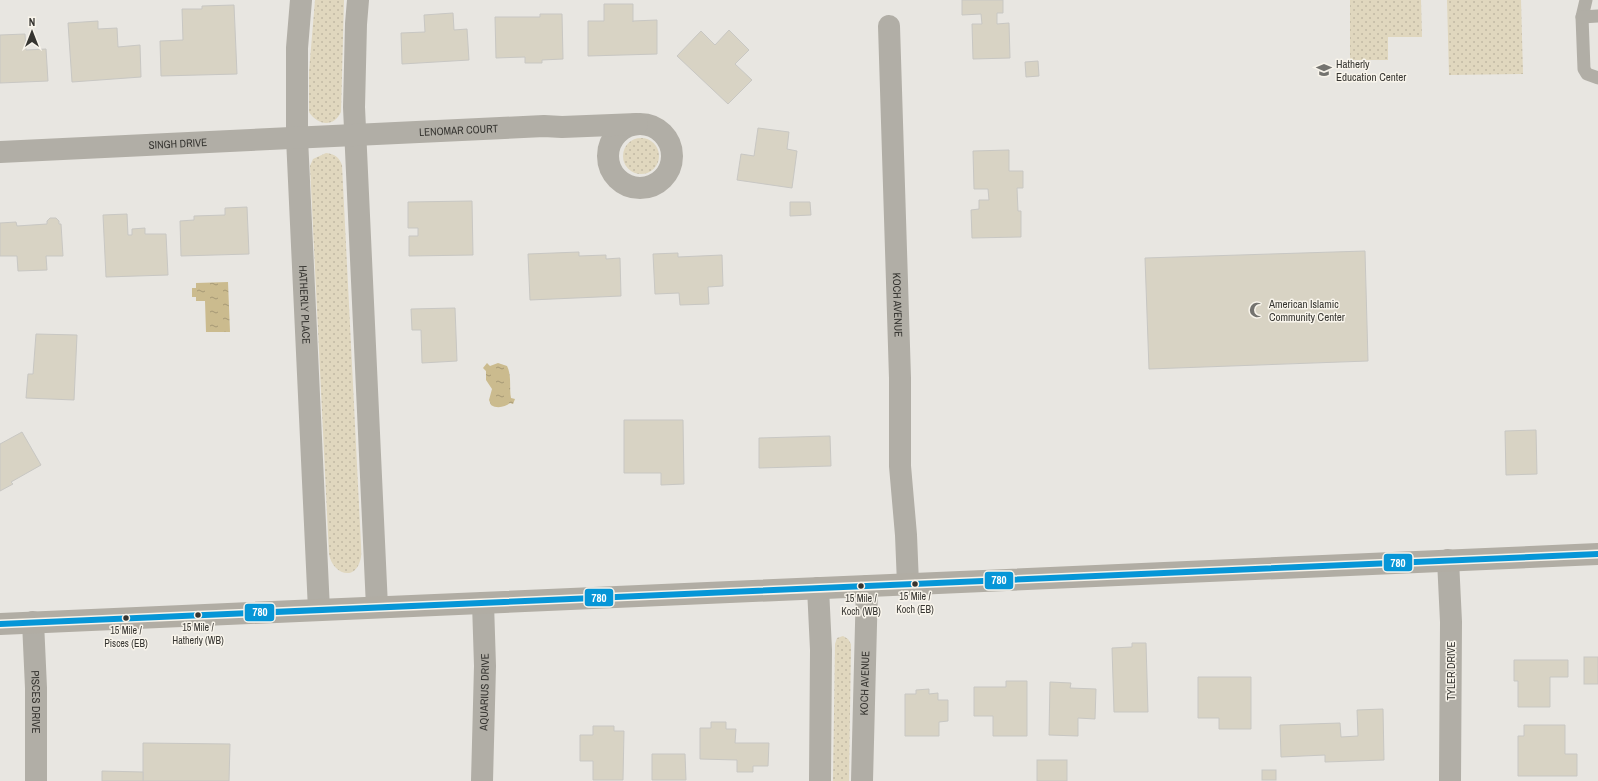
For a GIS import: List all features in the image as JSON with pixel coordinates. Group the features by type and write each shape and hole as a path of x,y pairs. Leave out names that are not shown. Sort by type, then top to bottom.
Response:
{"main road":[{"path":"0,624 1598,554"}],"street":[{"name":"HATHERLY PLACE","path":"301,0 297,48 297,138 319,610"},
{"path":"358,0 354,108 377,607"},
{"name":"KOCH AVENUE","path":"889,26 900,378 900,466 906,535 908,584"},
{"path":"608,162 608,152 618,133 626,127 637,124"},
{"name":"LENOMAR COURT","path":"355,135 544,126 562,127 647,124 657,129 668,140 673,155 671,166 666,175 659,182 649,187 638,189 628,186 619,180 612,172 608,162 595,143 582,135 562,127"},
{"name":"SINGH DRIVE","path":"0,152 355,135"},
{"name":"TYLER DRIVE","path":"1448,560 1451,622 1450,781"},
{"name":"KOCH AVENUE","path":"862,781 867,586"},
{"path":"818,588 821,650 820,781"},
{"name":"AQUARIUS DRIVE","path":"482,781 485,666 483,603"},
{"name":"PISCES DRIVE","path":"33,622 36,688 36,781"}],"lane":[{"path":"1586,0 1582,17 1584,69 1588,74 1598,78"},
{"path":"1582,17 1598,16"}],"shaded area":[{"path":"315,0 344,0 341,112 334,120 326,123 317,120 309,112 309,72"},
{"path":"1350,0 1421,0 1422,37 1388,37 1388,60 1350,60"},
{"path":"1447,0 1521,0 1523,74 1449,75"},
{"path":"644,138 654,143 658,149 658,163 654,169 648,173 638,174 628,169 624,163 623,153 628,143 634,139"},
{"path":"326,153 336,156 342,165 361,553 361,559 357,568 348,573 339,570 334,566 329,554 310,166 313,159"},
{"path":"843,636 848,639 851,644 849,781 833,781 835,644 837,638"}],"water":[{"path":"228,282 230,332 206,332 205,301 196,301 196,297 192,297 192,288 196,288 196,283"},
{"path":"487,363 490,366 498,363 507,366 509,370 511,398 515,399 513,404 510,403 506,406 498,407 491,405 489,400 492,389 486,380 486,371 483,368"}],"building":[{"path":"962,0 1003,0 1003,13 997,13 997,24 1009,23 1010,58 973,59 972,24 982,24 981,14 962,15"},
{"path":"604,4 633,4 633,21 657,20 657,54 588,56 588,21 604,21"},
{"path":"234,5 237,74 161,76 160,41 183,40 182,9 202,9 202,6"},
{"path":"453,13 454,30 467,29 469,60 402,64 401,33 425,32 424,15"},
{"path":"540,14 562,14 563,59 542,60 542,63 525,63 525,57 496,58 495,17 540,17"},
{"path":"98,21 98,29 117,28 118,47 140,45 141,77 72,82 68,23"},
{"path":"729,30 749,50 735,64 752,80 728,104 677,56 701,31 715,45"},
{"path":"25,34 26,50 46,49 48,81 0,83 0,35"},
{"path":"1038,61 1039,76 1026,77 1025,62"},
{"path":"758,128 789,132 787,149 797,151 792,188 737,180 741,154 754,156"},
{"path":"1009,150 1009,171 1023,171 1023,188 1017,188 1018,211 1021,211 1021,237 972,238 971,210 979,209 979,200 989,200 988,189 974,189 973,151"},
{"path":"472,201 473,255 409,256 409,236 418,236 418,228 408,228 408,202"},
{"path":"790,202 810,202 811,215 790,216"},
{"path":"247,207 249,254 181,256 180,221 194,220 194,216 225,215 225,208"},
{"path":"127,214 128,235 132,235 132,229 145,228 145,234 166,234 168,275 106,277 103,215"},
{"path":"50,218 56,218 59,221 59,224 61,224 63,256 46,256 47,270 18,271 17,256 0,256 0,223 16,222 17,226 47,224 47,221"},
{"name":"American Islamic Community Center","path":"1365,251 1368,361 1149,369 1145,258"},
{"path":"579,252 579,256 606,255 606,259 620,258 621,296 530,300 528,254"},
{"path":"678,253 678,257 722,255 723,286 708,287 709,304 680,305 679,293 655,294 653,254"},
{"path":"455,308 457,361 422,363 421,330 412,330 411,309"},
{"path":"36,334 77,335 74,400 26,398 28,374 33,374"},
{"path":"624,420 683,420 684,484 661,485 661,473 624,473"},
{"path":"1536,430 1537,474 1506,475 1505,431"},
{"path":"22,432 41,465 11,482 13,484 0,491 0,444"},
{"path":"830,436 831,466 759,468 759,438"},
{"path":"1132,643 1146,643 1148,712 1114,712 1112,648 1132,647"},
{"path":"1584,657 1598,657 1598,684 1584,684"},
{"path":"1514,660 1568,660 1568,677 1550,677 1550,707 1518,707 1518,681 1514,681"},
{"path":"1198,677 1251,677 1251,729 1219,729 1219,718 1198,718"},
{"path":"1006,681 1027,681 1027,736 993,736 993,716 974,716 974,687 1006,687"},
{"path":"1050,682 1071,683 1070,688 1096,689 1095,719 1078,718 1078,736 1049,735"},
{"path":"929,689 929,694 938,693 938,700 948,700 948,721 939,722 939,736 905,736 905,694 916,694 916,690"},
{"path":"1383,709 1384,760 1325,762 1325,755 1281,757 1280,725 1340,723 1341,737 1358,736 1357,710"},
{"path":"711,722 726,722 726,729 736,729 735,743 769,743 768,766 753,766 753,772 737,772 737,760 700,759 700,728 711,728"},
{"path":"1524,725 1565,725 1565,754 1577,754 1577,776 1518,776 1518,736 1524,736"},
{"path":"593,726 614,726 614,731 624,731 623,780 593,780 593,761 580,761 580,735 593,735"},
{"path":"143,743 230,744 229,781 143,781"},
{"path":"652,754 685,754 686,780 652,780"},
{"path":"1037,760 1067,760 1067,781 1037,781"},
{"path":"1262,770 1276,770 1276,780 1262,780"},
{"path":"102,771 143,772 143,781 102,781"}],"transit line":[{"name":"780","path":"0,624 1598,554"}],"place":[{"name":"Hatherly Education Center","path":"1324,70"},
{"name":"American Islamic Community Center","path":"1257,310"},
{"name":"15 Mile / Koch (EB)","path":"915,584"},
{"name":"15 Mile / Koch (WB)","path":"861,586"},
{"name":"15 Mile / Hatherly (WB)","path":"198,615"},
{"name":"15 Mile / Pisces (EB)","path":"126,618"}]}
